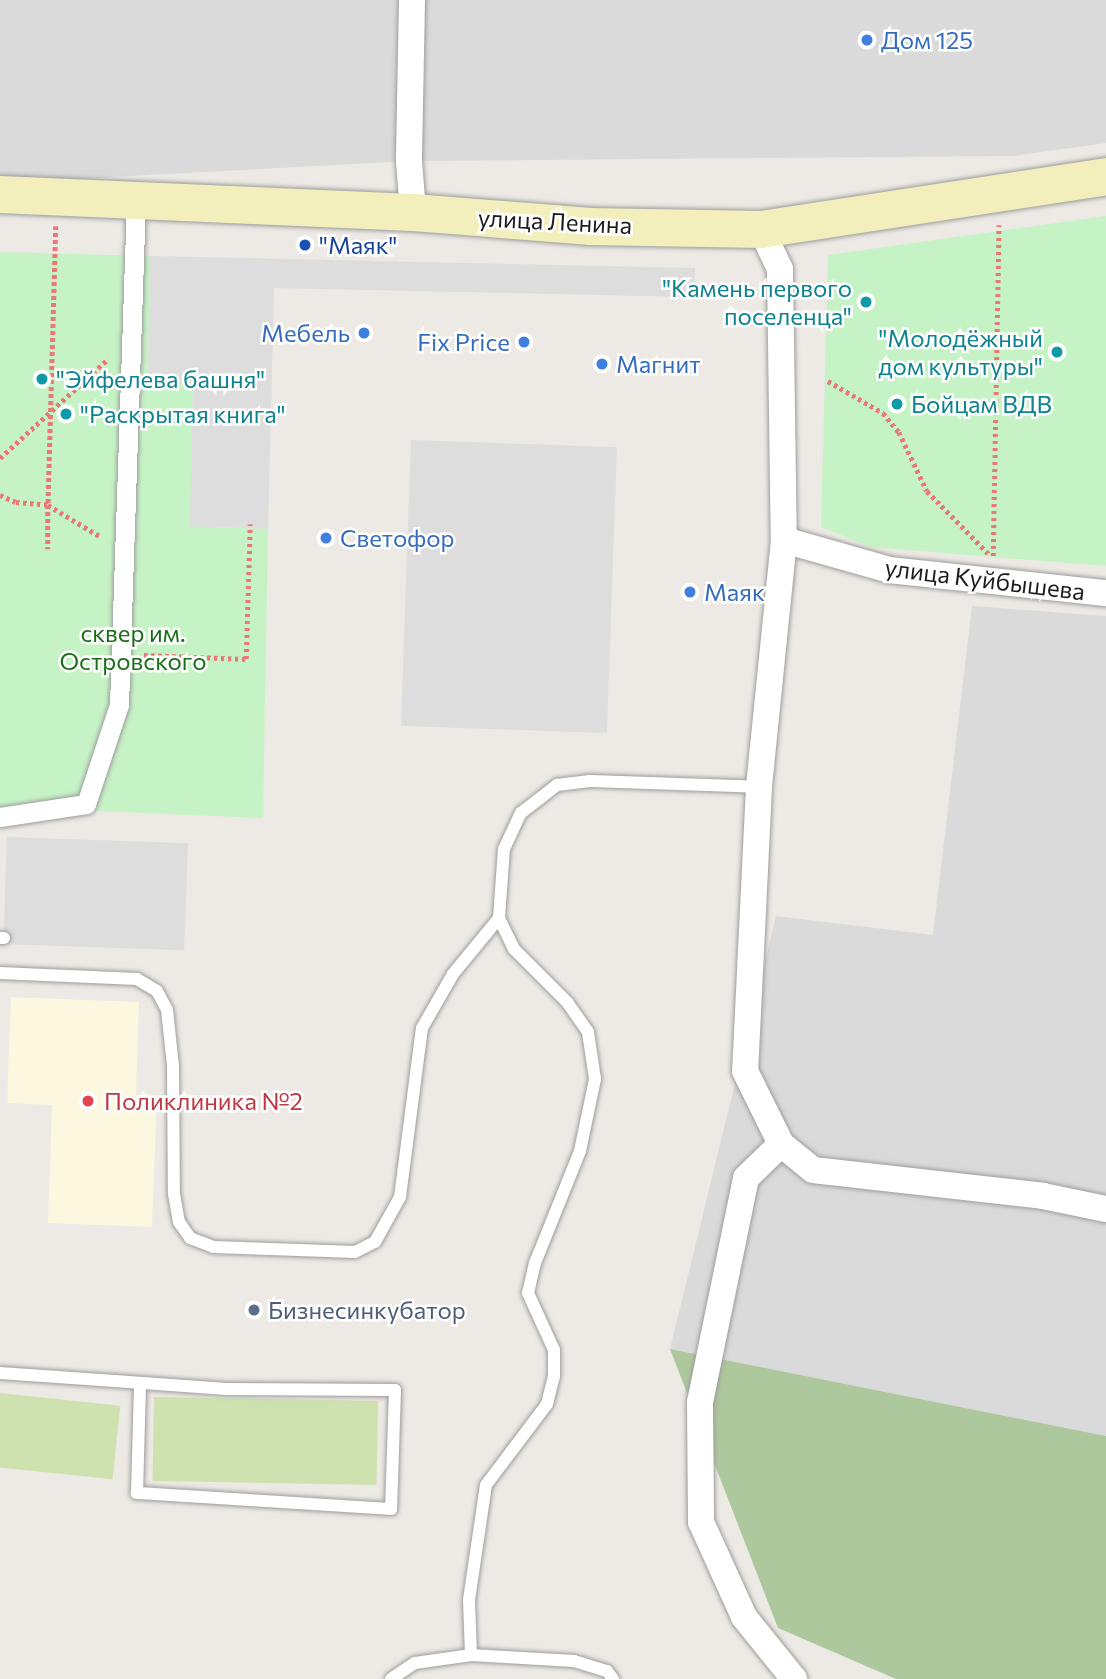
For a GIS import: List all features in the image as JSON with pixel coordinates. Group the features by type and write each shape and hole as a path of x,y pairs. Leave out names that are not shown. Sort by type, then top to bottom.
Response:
{"main road":[{"name":"улица Ленина","path":"0,194 413,212 590,226 761,229 999,189 1106,176"}],"street":[{"path":"412,0 409,161 413,212"},
{"path":"0,817 86,804 118,705 136,200"},
{"path":"761,229 780,269 785,540 759,787 745,1071 781,1144 813,1170 1043,1196 1106,1209"},
{"name":"улица Куйбышева","path":"785,540 889,570 1106,593"},
{"path":"781,1144 746,1178 700,1402 701,1522 744,1617 794,1679"}],"lane":[{"path":"471,1655 469,1600 486,1485 547,1404 554,1376 554,1350 528,1293 536,1263 580,1151 595,1079 588,1032 568,1003 514,949 499,918 504,849 521,813 557,785 590,780 759,787"},
{"path":"0,973 137,979 157,991 167,1010 173,1066 174,1194 179,1222 190,1238 213,1247 355,1252 375,1242 400,1197 422,1028 453,974 499,918"},
{"path":"0,1373 227,1389 395,1390 391,1509 137,1493 140,1383"},
{"path":"391,1679 415,1663 471,1655 574,1661 607,1671 613,1679"}],"path":[{"path":"828,381 883,413 899,432 928,491 984,544 993,560 999,189"},
{"path":"48,549 57,197"},
{"path":"0,458 50,408 132,337"},
{"path":"0,495 16,502 48,505 125,552"},
{"path":"121,654 246,659 250,524"}],"shaded area":[{"path":"0,0 1106,0 1106,143 1012,156 409,161 0,183"},
{"path":"150,256 695,268 694,297 274,288 268,529 190,526 193,385 148,383"},
{"path":"411,440 617,447 607,733 401,726"},
{"path":"972,606 1106,616 1106,1436 670,1349 776,916 933,935"},
{"path":"7,837 188,843 184,950 3,944"},
{"path":"11,997 139,1002 136,1095 157,1097 152,1227 48,1223 52,1105 7,1103"}],"green space":[{"path":"1106,216 1106,566 871,547 821,527 828,255"},
{"name":"сквер им. Островского","path":"0,252 150,256 148,382 193,385 190,526 268,529 263,818 0,807"},
{"path":"670,1349 1106,1436 1106,1679 896,1679 778,1628"},
{"path":"0,1393 120,1406 113,1479 0,1467"},
{"path":"154,1397 378,1401 376,1485 153,1481"}],"place":[{"name":"Дом 125","path":"867,40"},
{"name":"\"Маяк\"","path":"305,245"},
{"name":"\"Камень первого поселенца\"","path":"866,302"},
{"name":"Мебель","path":"364,333"},
{"name":"Fix Price","path":"524,342"},
{"name":"\"Молодёжный дом культуры\"","path":"1057,352"},
{"name":"Магнит","path":"602,364"},
{"name":"\"Эйфелева башня\"","path":"42,379"},
{"name":"Бойцам ВДВ","path":"897,404"},
{"name":"\"Раскрытая книга\"","path":"66,414"},
{"name":"Светофор","path":"326,538"},
{"name":"Maяк","path":"690,592"},
{"name":"Поликлиника №2","path":"88,1101"},
{"name":"Бизнесинкубатор","path":"254,1310"}]}
